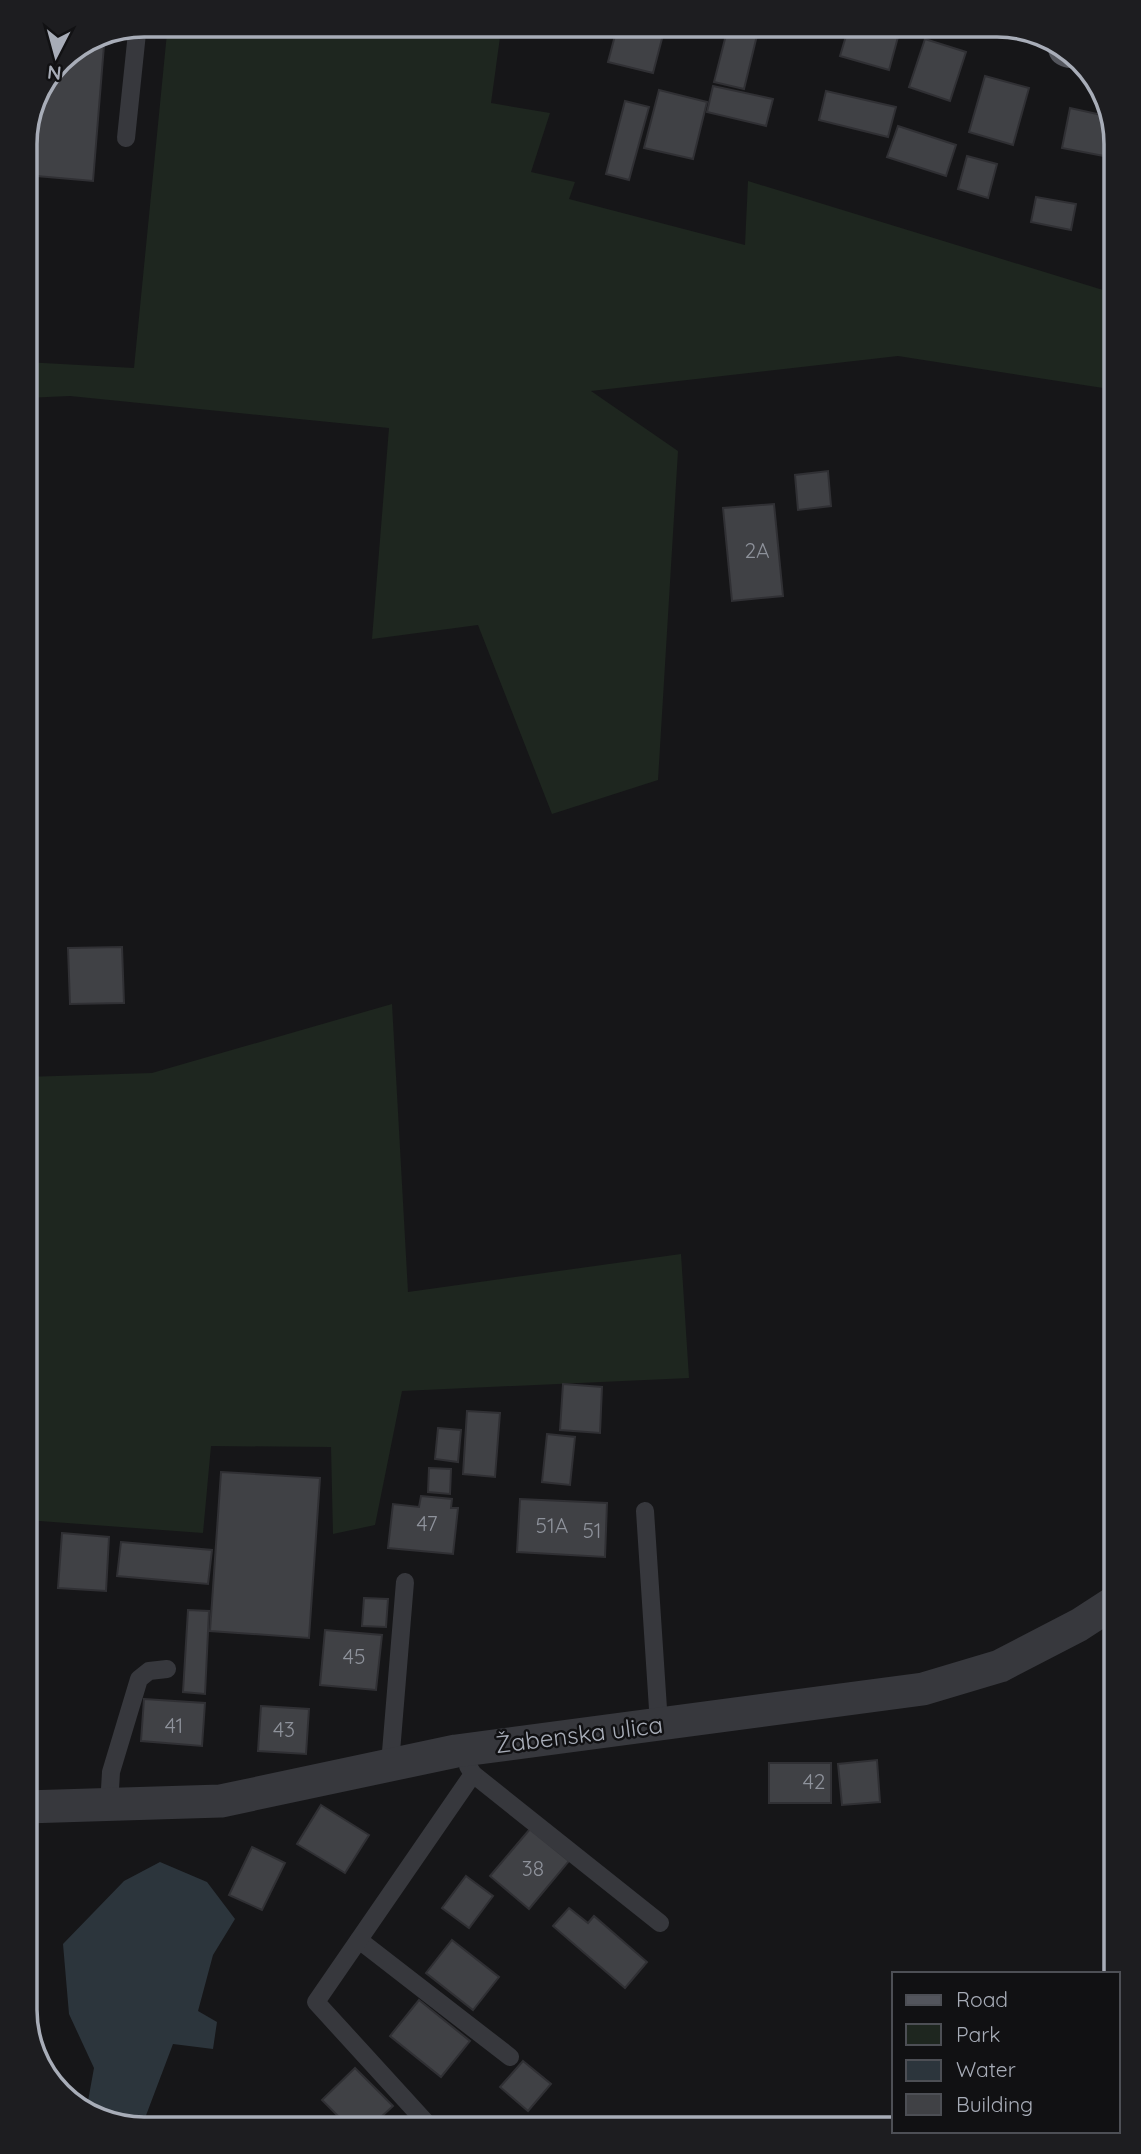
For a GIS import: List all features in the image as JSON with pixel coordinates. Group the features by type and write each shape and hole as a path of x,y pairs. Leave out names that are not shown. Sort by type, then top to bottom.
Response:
{"street":[{"name":"Žabenska ulica","path":"37,1807 221,1801 390,1764 465,1762 659,1724 922,1689 1000,1666 1079,1625 1104,1609"}],"lane":[{"path":"126,138 137,38"},
{"path":"645,1511 659,1724"},
{"path":"390,1764 405,1582"},
{"path":"109,1806 111,1772 139,1679 149,1671 167,1669"},
{"path":"421,2117 316,2002 359,1940 465,1762 660,1923"},
{"path":"359,1940 510,2057"}],"green space":[{"path":"167,37 500,37 491,103 550,113 531,172 575,182 569,199 745,245 748,181 1104,290 1104,388 898,356 591,391 678,451 658,780 552,814 478,625 372,639 389,428 70,396 37,397 37,363 134,368"},
{"path":"392,1004 408,1292 681,1254 689,1378 402,1391 375,1525 333,1534 331,1447 211,1446 203,1533 37,1521 37,1077 152,1073"}],"water":[{"path":"160,1862 207,1882 235,1919 213,1955 198,2011 217,2022 213,2049 173,2044 145,2117 109,2112 88,2101 94,2068 69,2014 63,1944 124,1881"}],"building":[{"path":"615,37 662,37 653,73 608,62"},
{"path":"725,37 757,37 744,89 714,82"},
{"path":"846,37 898,37 889,70 840,56"},
{"path":"925,39 966,52 950,101 909,87"},
{"path":"104,44 93,181 37,176 37,137 40,116 48,96 51,91 91,91 91,51"},
{"path":"985,76 1029,88 1013,145 969,132"},
{"path":"713,86 773,99 766,126 707,112"},
{"path":"659,90 707,102 693,159 644,148"},
{"path":"826,91 896,107 888,137 819,120"},
{"path":"625,101 649,107 629,180 606,174"},
{"path":"1070,108 1099,114 1104,156 1062,148"},
{"path":"898,126 956,145 946,176 887,157"},
{"path":"967,156 997,164 988,198 958,189"},
{"path":"1036,197 1076,204 1071,230 1031,222"},
{"path":"828,471 831,506 798,510 795,475"},
{"path":"774,504 783,596 732,601 723,508"},
{"path":"122,947 124,1003 70,1004 68,948"},
{"path":"563,1384 602,1387 600,1433 560,1430"},
{"path":"467,1411 500,1413 495,1477 463,1474"},
{"path":"438,1428 461,1430 458,1462 435,1459"},
{"path":"547,1434 575,1437 570,1485 542,1482"},
{"path":"429,1468 451,1469 450,1494 428,1492"},
{"path":"221,1472 320,1478 309,1638 210,1631"},
{"path":"421,1496 452,1499 451,1508 458,1508 453,1554 388,1548 393,1504 419,1507"},
{"path":"520,1499 607,1503 605,1557 517,1552"},
{"path":"62,1533 109,1537 106,1591 58,1588"},
{"path":"121,1542 212,1550 208,1584 117,1576"},
{"path":"364,1598 388,1599 386,1627 362,1626"},
{"path":"188,1610 209,1611 205,1694 183,1692"},
{"path":"325,1630 382,1635 376,1690 320,1685"},
{"path":"144,1699 205,1703 202,1746 141,1741"},
{"path":"261,1706 309,1709 306,1754 258,1751"},
{"path":"877,1760 880,1802 842,1805 838,1764"},
{"path":"769,1763 831,1763 831,1803 769,1803"},
{"path":"321,1805 369,1835 345,1873 297,1844"},
{"path":"530,1829 569,1861 529,1909 490,1876"},
{"path":"252,1847 285,1863 262,1910 229,1895"},
{"path":"466,1876 493,1896 469,1928 442,1908"},
{"path":"569,1908 588,1923 594,1916 647,1962 625,1988 553,1926"},
{"path":"452,1940 499,1977 473,2010 426,1973"},
{"path":"419,2000 470,2041 441,2077 390,2036"},
{"path":"523,2061 551,2084 528,2111 500,2087"},
{"path":"355,2068 393,2106 381,2117 339,2117 322,2100"}]}
